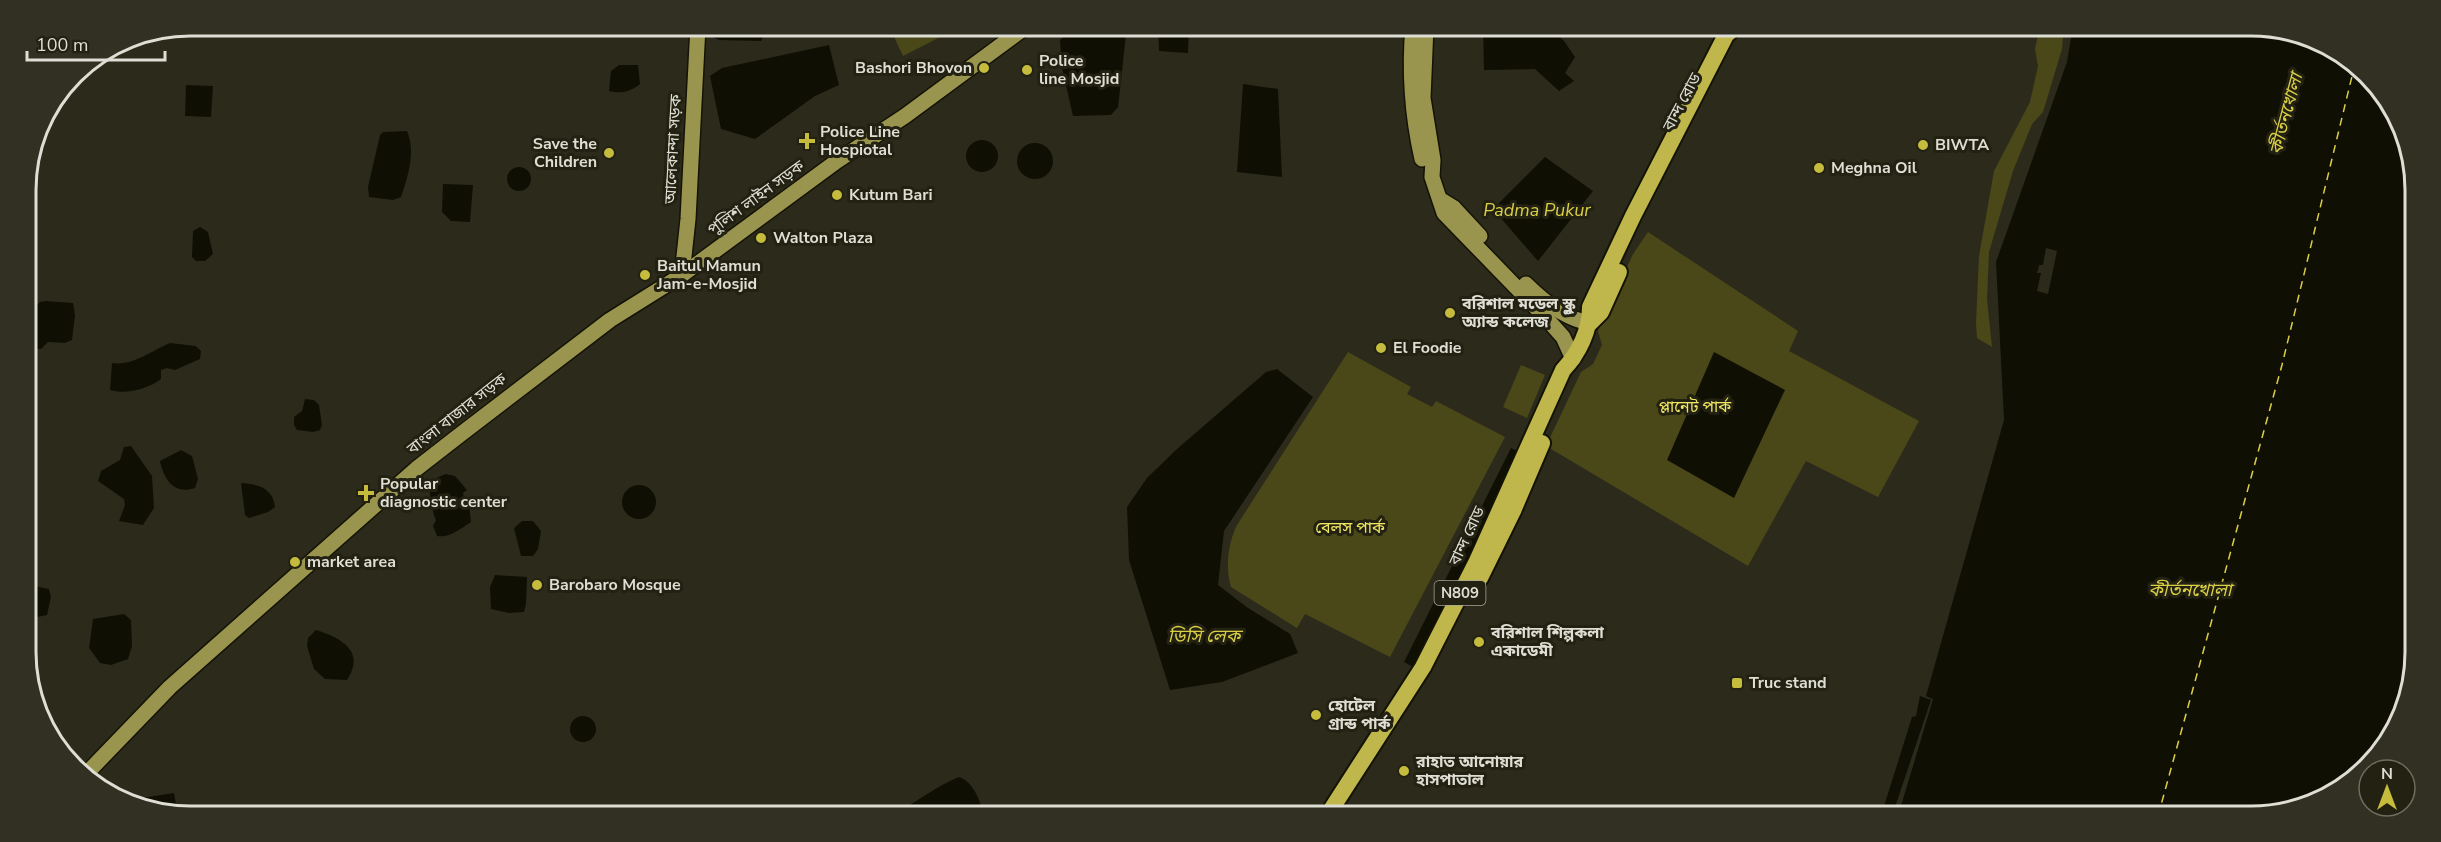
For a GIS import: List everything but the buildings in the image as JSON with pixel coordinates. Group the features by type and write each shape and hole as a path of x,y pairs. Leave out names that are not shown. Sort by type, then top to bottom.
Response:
{"highway":[{"name":"বান্দ রোড","path":"1347,806 1419,696 1485,569 1513,511 1572,372 1574,358 1590,323 1590,307 1633,216 1725,36"},
{"name":"বান্দ রোড","path":"1333,806 1423,666 1476,563 1563,370 1574,358"}],"main road":[{"name":"আলেকান্দা সড়ক","path":"682,274 688,219 697,36"},
{"name":"পুলিশ লাইন সড়ক","path":"682,274 1013,36"},
{"path":"1413,36 1412,108 1423,164 1432,177 1444,213 1546,318 1563,337 1574,358"},
{"path":"1426,36 1423,98 1433,160 1432,177"},
{"path":"1441,200 1454,208 1536,294 1574,320 1590,323"},
{"name":"বাংলা বাজার সড়ক","path":"91,770 170,687 417,469 593,333 682,274"}],"green space":[{"path":"894,36 942,36 903,56"},
{"path":"2038,36 2063,36 2062,49 2043,112 2032,124 2013,171 1989,252 1987,299 1992,347 1977,338 1979,256 1994,171 2030,102 2038,66 2035,49"},
{"name":"প্লানেট পার্ক","path":"1648,232 1798,331 1789,351 1919,421 1878,497 1806,461 1748,566 1546,446 1581,372 1593,364 1602,345 1598,331 1633,254"},
{"name":"বেলস পার্ক","path":"1348,352 1411,387 1407,394 1432,407 1436,401 1505,437 1390,657 1305,614 1297,628 1231,587 1229,580 1228,556 1237,525"},
{"path":"1521,365 1545,375 1527,418 1503,407"}],"water":[{"path":"710,36 764,36 761,41 719,40"},
{"path":"1064,36 1126,36 1118,107 1111,115 1073,116 1062,68 1060,40"},
{"path":"1158,36 1189,36 1188,53 1159,51"},
{"path":"1483,36 1559,36 1575,57 1565,73 1574,81 1559,91 1535,69 1484,70"},
{"name":"কীর্তনখোলা","path":"2071,36 2251,36 2291,41 2337,62 2367,88 2379,104 2397,140 2405,180 2404,672 2393,711 2379,738 2363,758 2357,758 2357,764 2345,774 2301,798 2261,806 1901,806 1933,699 1926,696 2004,420 1996,262 2067,62"},
{"path":"829,45 839,85 815,96 755,139 721,129 710,76 722,68"},
{"path":"619,65 638,65 640,84 625,92 609,91 611,71"},
{"path":"1243,84 1278,89 1282,177 1237,172"},
{"path":"186,85 213,86 211,117 185,116"},
{"path":"407,131 411,156 401,197 393,200 369,197 368,187 380,135 383,132"},
{"path":"982,140 993,145 998,156 993,167 982,172 971,167 966,156 971,145"},
{"path":"1035,143 1048,148 1053,161 1048,174 1035,179 1022,174 1017,161 1022,148"},
{"name":"Padma Pukur","path":"1545,157 1593,191 1538,261 1493,209"},
{"path":"519,167 528,170 531,179 528,188 519,191 510,188 507,179 510,170"},
{"path":"443,184 473,185 470,222 451,221 442,212"},
{"path":"200,227 208,232 213,254 205,261 196,261 192,257 193,231"},
{"path":"40,302 73,303 75,315 72,340 65,343 48,342 41,349 36,349 36,306"},
{"path":"170,343 196,346 201,351 200,359 175,370 167,368 161,370 161,379 143,388 123,392 110,390 112,363 135,360"},
{"path":"1714,352 1785,390 1734,498 1667,460"},
{"name":"ডিসি লেক","path":"1277,369 1313,397 1224,531 1218,585 1248,608 1290,634 1298,653 1222,682 1170,690 1129,560 1127,507 1147,478 1177,449 1266,372"},
{"path":"305,399 314,400 319,405 322,425 320,430 313,432 297,430 294,425 294,417 302,411"},
{"path":"131,446 152,476 154,508 143,525 119,521 125,505 124,499 98,481 101,471 120,460 124,447"},
{"path":"1511,448 1520,452 1415,668 1404,662"},
{"path":"181,450 192,456 198,479 195,488 188,490 176,488 167,480 160,461"},
{"path":"446,474 455,476 467,490 463,493 465,504 469,505 471,522 451,534 437,536 433,526 436,520 430,486"},
{"path":"241,483 264,488 271,495 275,507 268,512 249,518 245,515"},
{"path":"639,485 651,490 656,502 651,514 639,519 627,514 622,502 627,490"},
{"path":"522,521 533,521 541,531 538,549 533,556 521,556 514,528"},
{"path":"495,575 527,577 524,612 509,613 491,609 490,587"},
{"path":"36,586 49,589 51,597 47,615 37,617"},
{"path":"124,614 131,620 132,646 128,659 111,665 100,663 89,648 93,619"},
{"path":"316,630 334,637 348,647 354,661 347,680 325,679 314,669 307,646 308,638"},
{"path":"1920,696 1931,700 1895,806 1884,806 1912,717 1916,716"},
{"path":"583,716 592,720 596,729 592,738 583,742 574,738 570,729 574,720"},
{"path":"959,777 964,779 972,787 980,806 908,806 934,790"},
{"path":"174,793 176,805 150,801 142,798"}],"pier":[{"path":"2046,248 2057,251 2048,294 2037,291 2041,273 2037,273 2039,265 2043,265"}],"ferry route":[{"path":"2161,806 2282,365 2353,74"}],"place":[{"name":"Bashori Bhovon","path":"984,68"},
{"name":"Police line Mosjid","path":"1027,70"},
{"name":"Police Line Hospiotal","path":"807,141"},
{"name":"BIWTA","path":"1923,145"},
{"name":"Save the Children","path":"609,153"},
{"name":"Meghna Oil","path":"1819,168"},
{"name":"Kutum Bari","path":"837,195"},
{"name":"Walton Plaza","path":"761,238"},
{"name":"Baitul Mamun Jam-e-Mosjid","path":"645,275"},
{"name":"বরিশাল মডেল স্কুল অ্যান্ড কলেজ","path":"1450,313"},
{"name":"El Foodie","path":"1381,348"},
{"name":"Popular diagnostic center","path":"366,493"},
{"name":"market area","path":"295,562"},
{"name":"Barobaro Mosque","path":"537,585"},
{"name":"বরিশাল শিল্পকলা একাডেমী","path":"1479,642"},
{"name":"Truc stand","path":"1737,683"},
{"name":"হোটেল গ্রান্ড পার্ক","path":"1316,715"},
{"name":"রাহাত আনোয়ার হাসপাতাল","path":"1404,771"}]}
